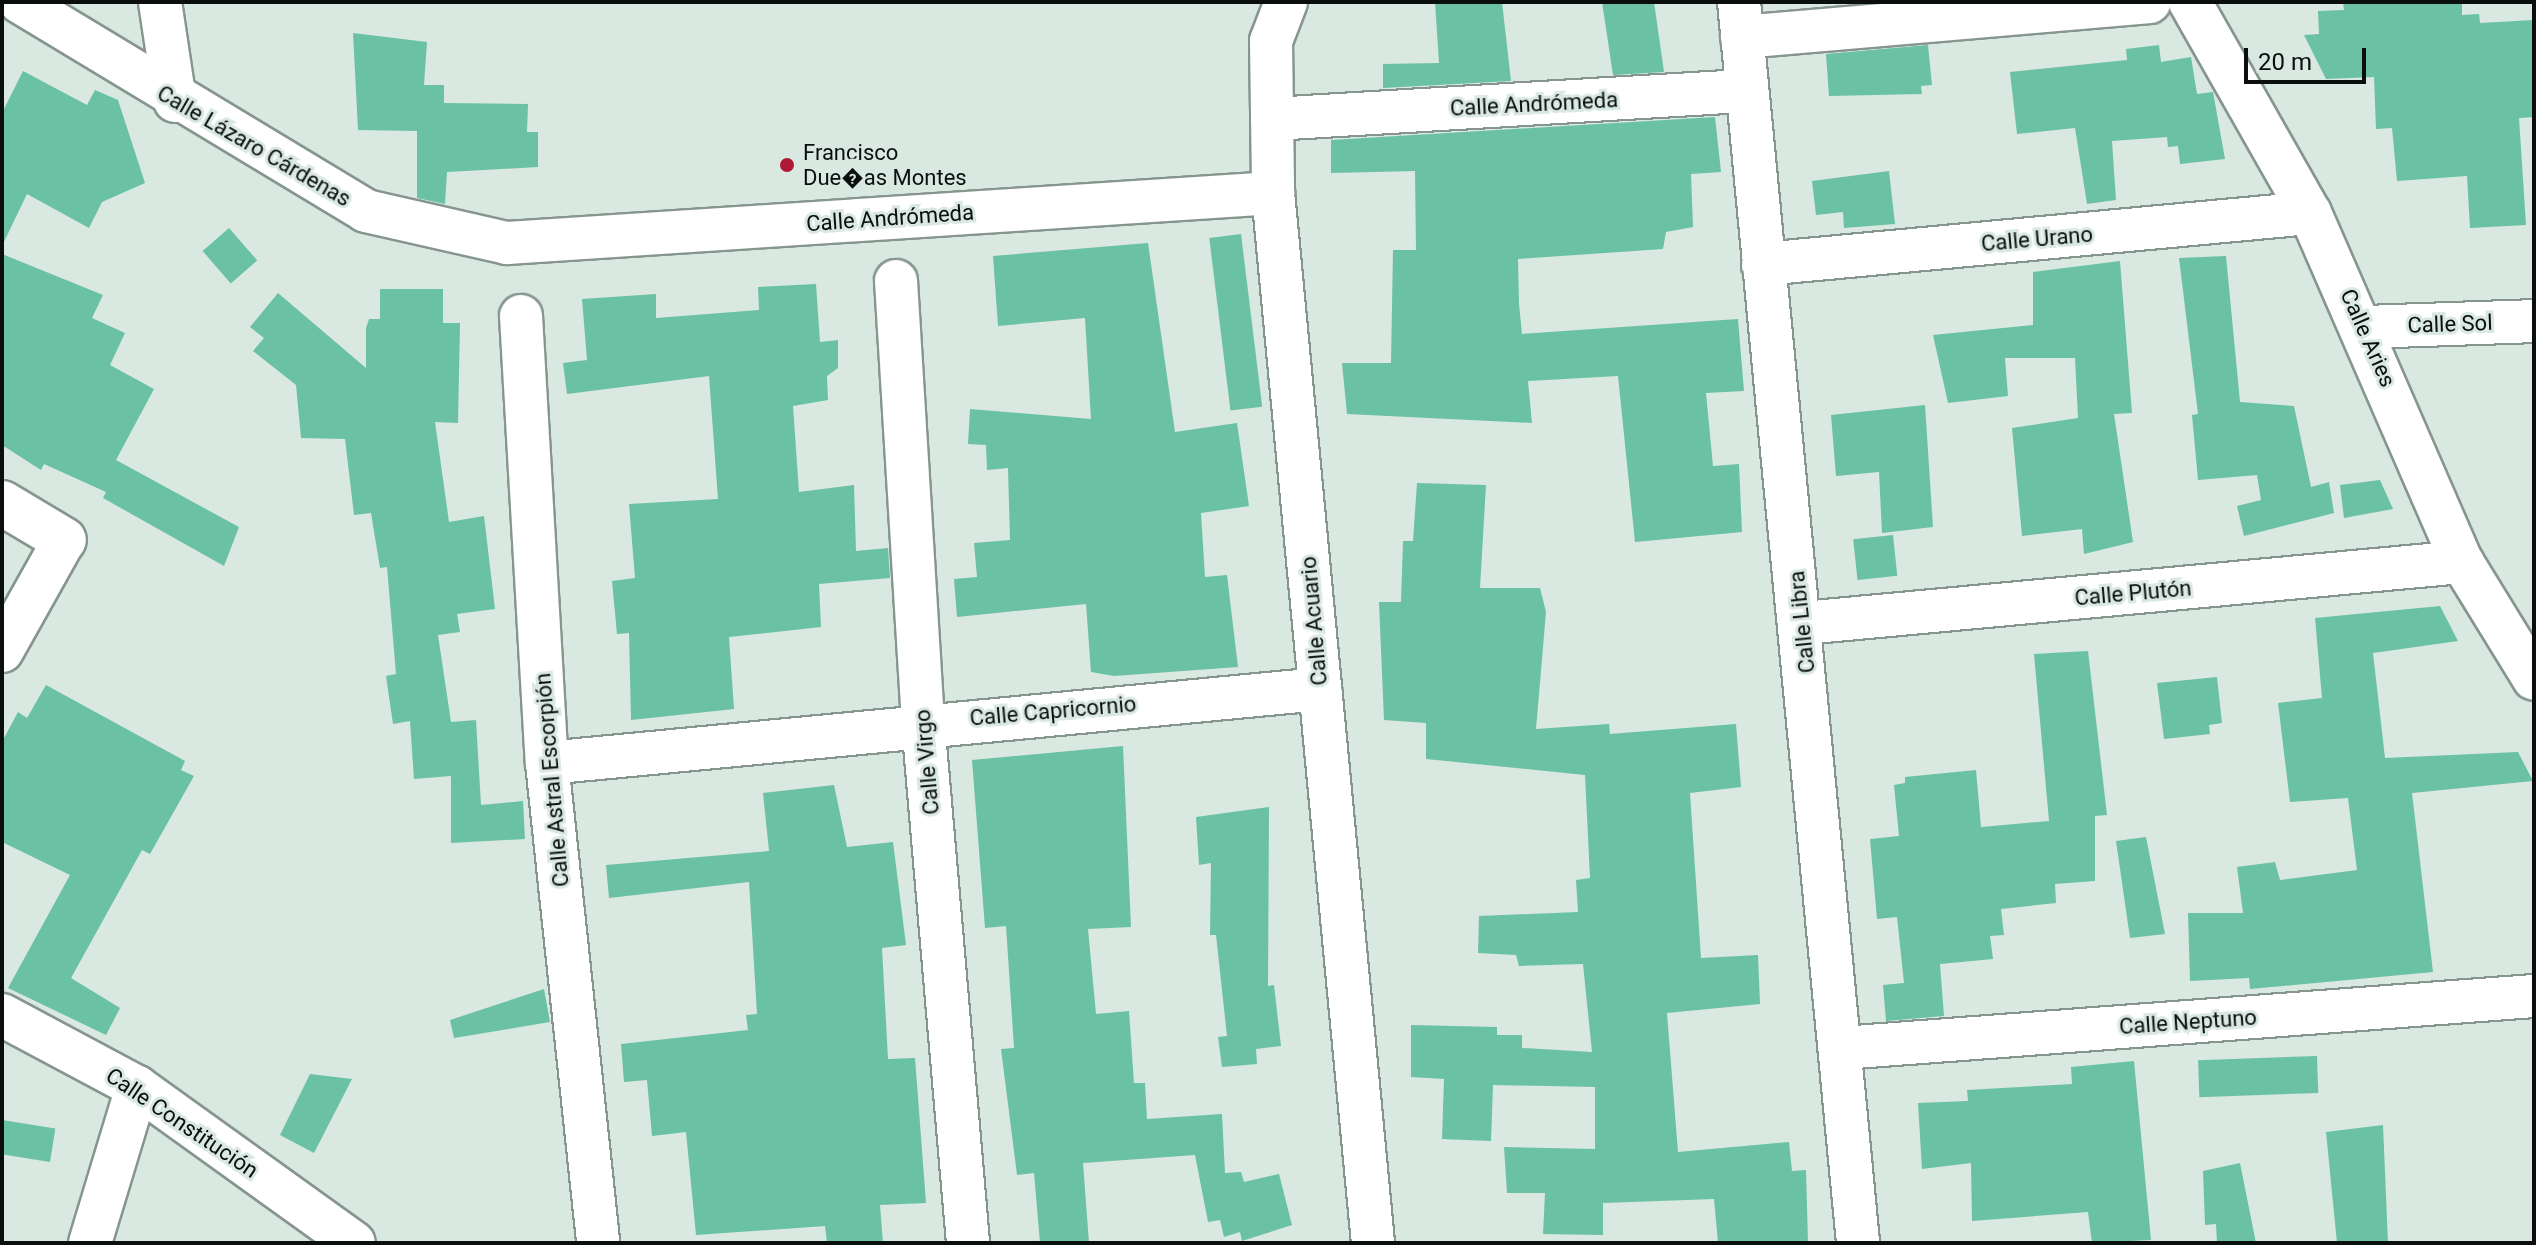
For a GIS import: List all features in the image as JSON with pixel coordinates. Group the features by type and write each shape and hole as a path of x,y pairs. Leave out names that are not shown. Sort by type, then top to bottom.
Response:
{"street":[{"name":"Calle Lázaro Cárdenas","path":"20,2 175,101 366,211 507,243"},
{"path":"160,2 175,101"},
{"name":"Calle Acuario","path":"1286,2 1271,41 1273,193 1373,1243"},
{"path":"1740,20 2150,2"},
{"name":"Calle Aries","path":"2190,2 2310,213 2365,327 2462,562 2534,679"},
{"name":"Calle Libra","path":"1740,20 1763,264 1803,623 1858,1243"},
{"name":"Calle Andrómeda","path":"1272,119 1747,91"},
{"name":"Calle Andrómeda","path":"507,243 1273,193"},
{"name":"Calle Urano","path":"1763,264 2310,213"},
{"name":"Calle Virgo","path":"896,281 923,722 968,1243"},
{"name":"Calle Astral Escorpión","path":"521,316 547,763 598,1243"},
{"name":"Calle Sol","path":"2365,327 2534,321"},
{"path":"2,503 64,540 2,651"},
{"name":"Calle Plutón","path":"1803,623 2462,562"},
{"name":"Calle Capricornio","path":"547,763 923,722 1320,689"},
{"name":"Calle Neptuno","path":"1842,1048 2534,996"},
{"name":"Calle Constitución","path":"2,1015 137,1087 354,1243"},
{"path":"90,1243 137,1087"}],"building":[{"path":"1435,2 1502,2 1511,81 1383,88 1383,64 1439,63"},
{"path":"1602,2 1654,2 1664,72 1613,75"},
{"path":"2343,2 2462,2 2462,15 2479,14 2480,23 2534,20 2534,117 2519,118 2526,225 2470,228 2467,176 2397,181 2392,128 2376,129 2374,77 2326,79 2304,35 2319,34 2318,11 2344,10"},
{"path":"353,33 427,42 424,85 444,85 444,103 528,104 527,132 538,132 538,167 447,172 445,204 417,198 417,131 358,130"},
{"path":"1928,45 1932,85 1921,86 1922,94 1829,96 1826,54"},
{"path":"2159,45 2161,62 2191,57 2197,94 2213,92 2225,159 2180,164 2178,146 2168,147 2167,137 2112,141 2116,200 2087,204 2075,128 2017,134 2010,72 2127,60 2126,49"},
{"path":"23,71 87,105 95,90 118,100 145,183 102,202 89,228 27,194 2,246 2,113"},
{"path":"1715,117 1721,172 1691,174 1693,227 1666,232 1663,249 1518,259 1519,304 1522,334 1738,319 1744,391 1706,393 1713,466 1739,464 1742,532 1635,542 1618,376 1528,381 1532,423 1347,414 1342,363 1391,363 1393,250 1416,250 1415,171 1331,173 1331,140"},
{"path":"1889,171 1895,224 1844,228 1843,212 1816,215 1812,181"},
{"path":"229,228 257,260 231,283 203,251"},
{"path":"1241,234 1262,407 1230,411 1209,238"},
{"path":"1148,243 1175,432 1237,423 1249,506 1201,513 1205,577 1227,575 1238,667 1114,676 1091,672 1086,604 957,617 954,579 977,577 974,543 1010,540 1008,468 987,470 986,445 968,444 970,409 1091,419 1085,318 998,326 993,256"},
{"path":"2,254 103,295 92,318 125,333 110,365 154,389 116,460 239,527 224,566 103,498 106,492 44,464 41,470 2,445"},
{"path":"2226,256 2240,402 2294,406 2311,487 2329,482 2334,513 2244,536 2237,506 2261,500 2257,475 2198,480 2192,415 2198,414 2179,258"},
{"path":"2120,261 2132,413 2114,414 2133,542 2084,554 2082,529 2022,536 2012,428 2078,418 2075,358 2005,358 2008,396 1948,403 1933,335 2033,325 2033,272"},
{"path":"816,284 820,342 838,340 838,368 827,376 828,400 793,406 799,492 854,485 856,551 888,548 890,578 819,584 821,627 729,637 734,709 631,720 629,633 617,634 612,581 635,578 629,504 718,499 709,376 567,394 563,363 587,360 582,299 656,294 656,318 759,310 758,287"},
{"path":"380,289 443,289 443,323 460,323 458,423 435,422 449,522 484,516 495,609 457,614 460,632 438,635 451,722 476,720 481,805 523,801 525,839 451,843 451,776 414,779 410,721 393,724 386,676 396,674 387,567 380,568 371,513 354,515 345,439 301,438 296,385 253,351 264,338 250,327 278,293 366,368 366,328 369,319 380,319"},
{"path":"1925,405 1933,527 1882,533 1879,472 1836,476 1831,415"},
{"path":"2380,480 2393,509 2344,518 2340,485"},
{"path":"1417,483 1486,485 1480,588 1540,588 1546,612 1536,729 1609,724 1610,734 1736,724 1741,787 1690,793 1701,958 1758,955 1760,1004 1667,1013 1678,1152 1789,1142 1792,1171 1806,1170 1808,1243 1718,1243 1714,1199 1603,1203 1603,1235 1543,1234 1545,1193 1507,1193 1504,1147 1595,1149 1595,1087 1493,1085 1491,1141 1442,1139 1444,1079 1411,1077 1411,1025 1497,1027 1497,1035 1522,1035 1522,1048 1592,1052 1583,964 1519,966 1516,955 1478,953 1479,916 1578,912 1576,880 1590,878 1585,775 1426,759 1426,723 1384,720 1379,602 1401,602 1403,541 1413,541"},
{"path":"1893,535 1897,576 1858,580 1853,539"},
{"path":"2440,606 2458,641 2373,653 2385,758 2518,752 2533,781 2412,793 2433,972 2250,989 2249,978 2190,981 2188,913 2243,913 2237,867 2275,862 2280,880 2357,870 2348,798 2290,802 2278,703 2322,698 2315,618"},
{"path":"2088,651 2107,815 2095,816 2095,881 2055,884 2056,903 2001,909 2004,935 1990,936 1993,959 1940,964 1944,1016 1886,1021 1883,985 1904,983 1897,917 1877,919 1870,839 1899,836 1894,785 1905,783 1905,777 1976,770 1981,827 2049,821 2034,654"},
{"path":"2217,677 2222,723 2209,725 2210,734 2164,739 2157,683"},
{"path":"46,685 185,761 181,770 194,776 150,854 142,850 71,978 120,1008 106,1035 8,988 70,875 2,842 2,742 18,712 27,718"},
{"path":"1123,746 1131,927 1088,929 1096,1014 1129,1011 1134,1083 1145,1083 1147,1119 1222,1114 1225,1173 1241,1172 1244,1182 1279,1174 1292,1225 1242,1241 1240,1232 1224,1237 1220,1220 1208,1222 1195,1155 1083,1163 1089,1243 1040,1243 1034,1173 1017,1175 1001,1049 1014,1048 1006,926 985,928 972,760"},
{"path":"834,785 847,847 893,842 906,945 882,948 888,1059 915,1058 926,1203 880,1205 883,1243 827,1243 825,1226 696,1235 686,1132 652,1136 647,1080 624,1082 621,1044 748,1030 746,1015 757,1014 749,882 609,898 606,865 769,851 763,793"},
{"path":"1269,807 1268,986 1274,985 1281,1046 1256,1049 1257,1064 1222,1067 1218,1037 1227,1036 1216,935 1210,935 1211,863 1199,865 1196,817"},
{"path":"2146,837 2165,934 2130,938 2116,841"},
{"path":"544,989 550,1022 454,1038 450,1020"},
{"path":"2317,1056 2318,1093 2199,1097 2198,1060"},
{"path":"2134,1061 2151,1240 2092,1243 2088,1212 1972,1221 1971,1163 1922,1169 1918,1103 1968,1101 1967,1090 2072,1084 2071,1067"},
{"path":"310,1074 352,1079 314,1153 280,1135"},
{"path":"2,1120 55,1128 50,1162 2,1154"},
{"path":"2383,1125 2388,1243 2337,1243 2326,1132"},
{"path":"2240,1163 2256,1243 2217,1243 2216,1224 2205,1225 2203,1171"}],"place":[{"name":"Francisco Due�as Montes","path":"787,165"}]}
